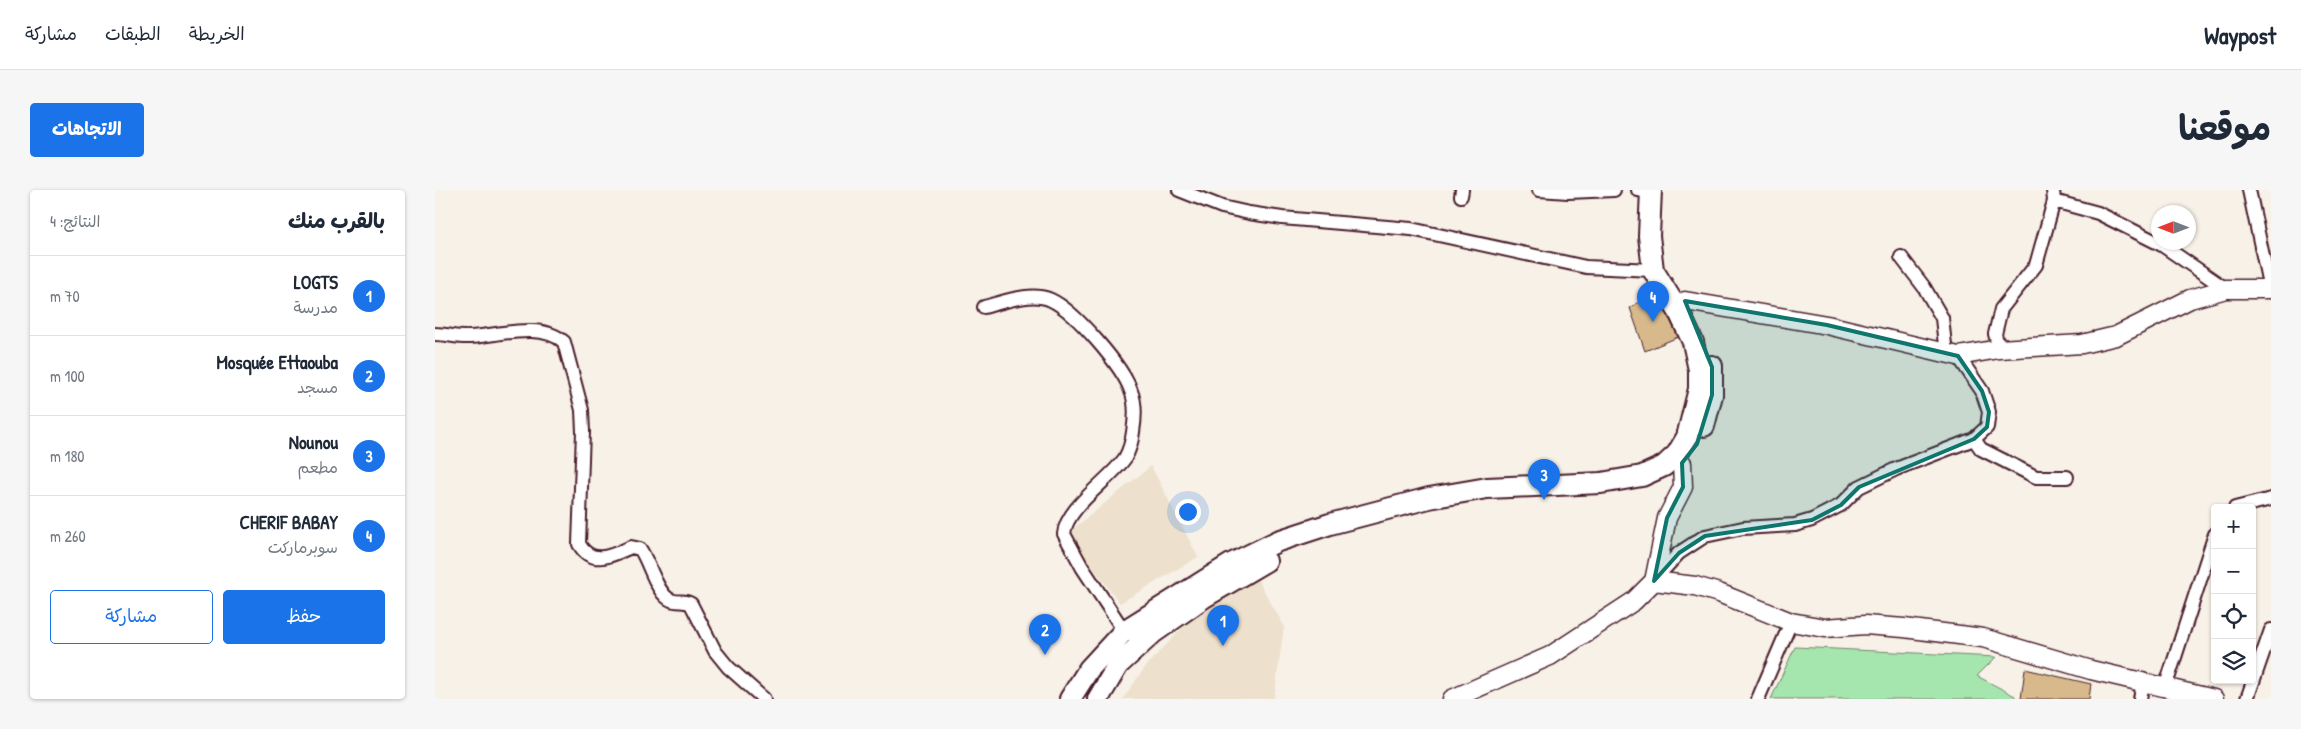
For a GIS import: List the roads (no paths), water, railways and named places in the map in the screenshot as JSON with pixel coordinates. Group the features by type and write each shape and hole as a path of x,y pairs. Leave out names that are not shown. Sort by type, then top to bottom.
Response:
{"main road":[{"path":"1070,699 1089,669 1125,631 1231,564 1278,541 1330,524 1429,498 1487,488 1601,483 1642,476 1665,466 1677,454 1687,437 1699,389 1699,370 1693,342 1683,320 1653,270 1649,236 1651,191"},
{"path":"1098,699 1118,665 1153,633 1203,598 1286,550 1397,516 1476,502 1603,492 1641,485 1662,479 1681,463 1697,444 1712,395 1712,368 1704,341 1660,254 1659,212 1651,191"},
{"path":"1685,301 1827,325 1952,355 1999,349 2082,344 2116,336 2191,299 2226,289 2271,289"},
{"path":"1452,699 1550,656 1634,600 1654,581 1667,518 1683,486 1681,463"},
{"path":"1654,581 1703,588 1791,622 1825,628 1865,625 1983,638 2091,670 2141,691 2165,688 2214,699"}],"street":[{"path":"1179,190 1222,207 1249,213 1411,229 1586,267 1653,270"},
{"path":"1539,190 1568,192 1614,190"},
{"path":"2249,190 2271,289"},
{"path":"1999,349 1995,334 2001,309 2036,265 2054,195 2098,213 2162,245 2226,289"},
{"path":"1654,581 1679,553 1705,536 1743,528 1795,525 1812,520 1841,505 1859,486 1896,469 1975,439 1987,428 1989,412 1983,391 1952,355 1942,318 1925,287 1901,257"},
{"path":"984,307 1015,299 1038,297 1052,300 1073,317 1115,362 1132,391 1135,417 1133,432 1125,457 1069,518 1064,534 1082,567 1125,631 1141,645"},
{"path":"435,334 470,338 503,332 532,332 558,337 564,342 582,410 579,544 583,552 591,557 607,558 631,547 639,550 664,594 671,600 687,601 691,604 715,651 728,667 764,699"},
{"path":"1975,439 1981,448 2035,477 2067,477"},
{"path":"2253,504 2271,500"},
{"path":"2165,688 2211,546"},
{"path":"1759,699 1791,622"},
{"path":"2247,699 2271,630"}],"place":[{"name":"CHERIF BABAY","path":"1653,322"},
{"name":"Nounou","path":"1544,500"},
{"name":"LOGTS","path":"1223,646"},
{"name":"Mosquée Ettaouba","path":"1045,655"}]}
